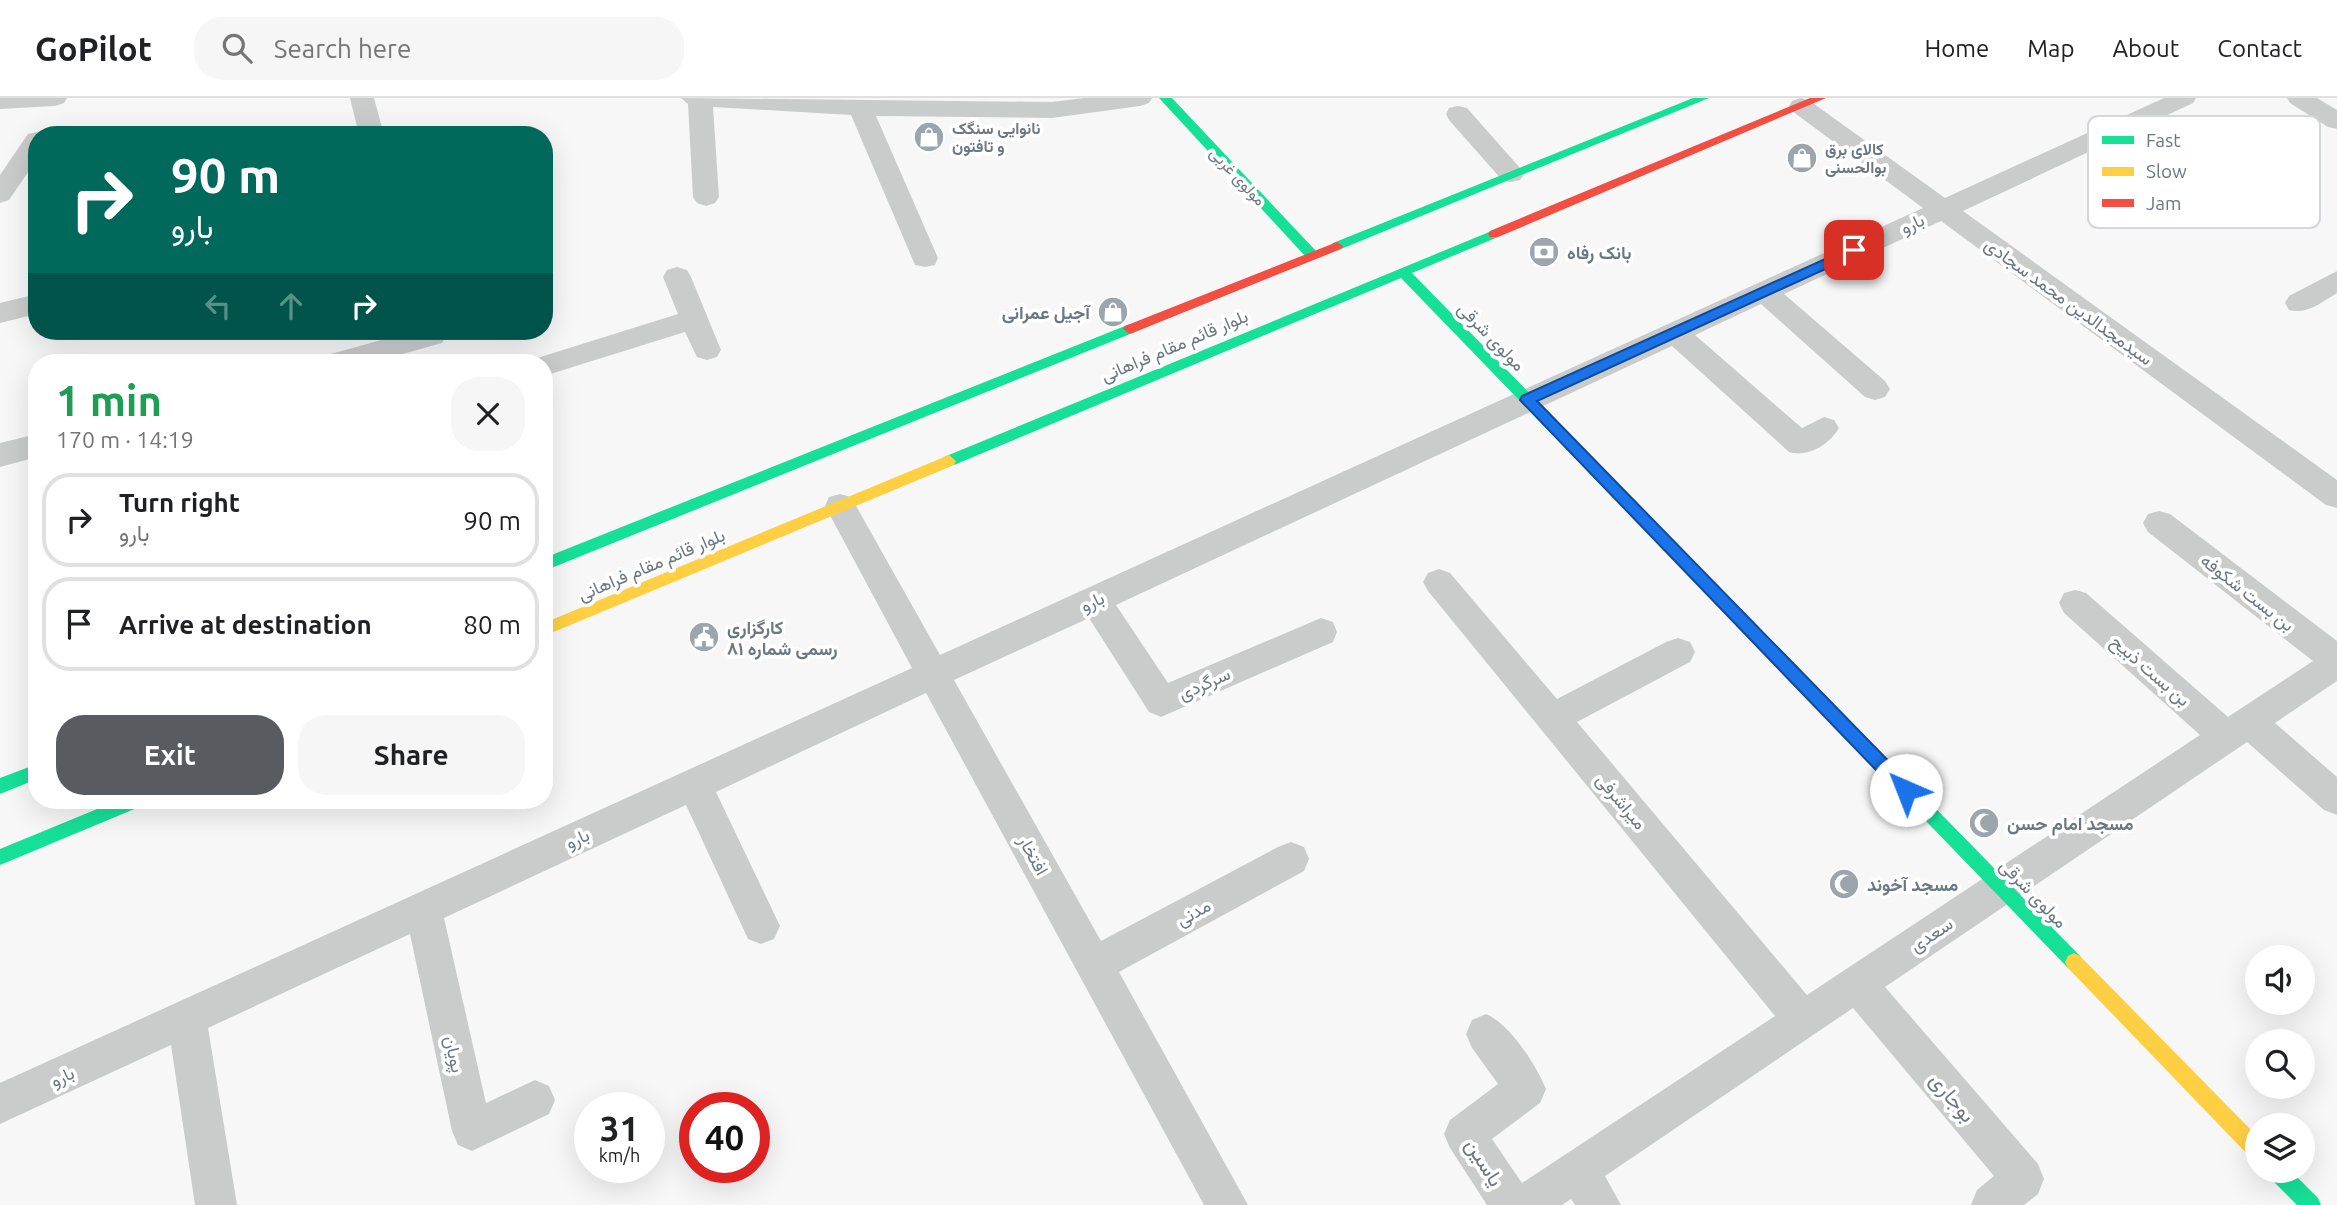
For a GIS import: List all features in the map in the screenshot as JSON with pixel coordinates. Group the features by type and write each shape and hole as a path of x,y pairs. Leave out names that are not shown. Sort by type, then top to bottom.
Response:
{"main road":[{"name":"مولوی غربی","path":"1166,98 1311,254"},
{"name":"بلوار قائم مقام فراهانی","path":"553,561 1703,98"},
{"name":"بلوار قائم مقام فراهانی","path":"553,626 1811,102"},
{"name":"مولوی شرقی","path":"1402,271 2245,1137"},
{"path":"0,786 28,775"},
{"path":"0,857 116,809"},
{"path":"2289,1183 2311,1205"}],"street":[{"path":"0,101 55,98"},
{"path":"46,126 65,98"},
{"path":"362,98 370,126"},
{"path":"693,98 860,108 1052,110 1140,98"},
{"name":"بارو","path":"2145,116 2184,98"},
{"path":"2299,98 2337,121"},
{"path":"700,99 706,197"},
{"name":"سیدمجدالدین محمد سجادی","path":"1811,102 1943,209 2337,496"},
{"path":"860,108 925,258"},
{"path":"1458,114 1511,174"},
{"name":"بارو","path":"0,1104 2088,142"},
{"path":"0,194 28,153"},
{"path":"677,277 708,350"},
{"path":"2299,303 2337,281"},
{"path":"1764,292 1875,389"},
{"path":"0,313 28,306"},
{"path":"553,363 694,319"},
{"path":"1675,332 1800,444 1824,428"},
{"path":"378,354 434,343"},
{"path":"0,455 28,447"},
{"name":"افتخار","path":"839,506 1227,1205"},
{"name":"بن بست شکوفه","path":"2159,523 2337,661"},
{"name":"میراشرفی","path":"1439,582 1803,1020"},
{"name":"سرگردی","path":"1095,600 1161,702 1321,632"},
{"name":"بن بست ذبیح","path":"2075,603 2237,730 2337,799"},
{"path":"1553,718 1678,652"},
{"name":"سعدی","path":"1525,1205 2337,661"},
{"path":"694,784 761,926"},
{"name":"مدنی","path":"1095,965 1291,859"},
{"name":"پویان","path":"423,909 472,1131 535,1100"},
{"name":"بوجاری","path":"1857,984 2023,1179 1992,1205"},
{"path":"187,1018 216,1205"},
{"name":"یاسین","path":"1486,1034 1526,1088 1464,1133 1513,1205"},
{"path":"1577,1171 1600,1205"}],"traffic: fast":[{"path":"1165,98 1311,254"},
{"path":"1337,246 1703,98"},
{"path":"949,461 1494,234"},
{"path":"1402,271 2074,962"},
{"path":"553,561 1130,329"},
{"path":"0,786 28,775"},
{"path":"0,857 116,809"},
{"path":"2289,1183 2311,1205"}],"traffic: slow":[{"path":"553,626 949,461"},
{"path":"2074,962 2245,1138"}],"traffic: jam":[{"path":"1494,234 1820,98"},
{"path":"1130,329 1337,246"}],"place":[{"name":"نانوایی سنگک و تافتون","path":"929,137"},
{"name":"کالای برق بوالحسنی","path":"1802,158"},
{"name":"بانک رفاه","path":"1544,252"},
{"name":"آجیل عمرانی","path":"1113,312"},
{"name":"کارگزاری رسمی شماره ۸۱","path":"704,637"},
{"name":"مسجد امام حسن","path":"1984,823"},
{"name":"مسجد آخوند","path":"1844,884"}],"route":[{"path":"1854,250 1527,400 1906,790"}]}
